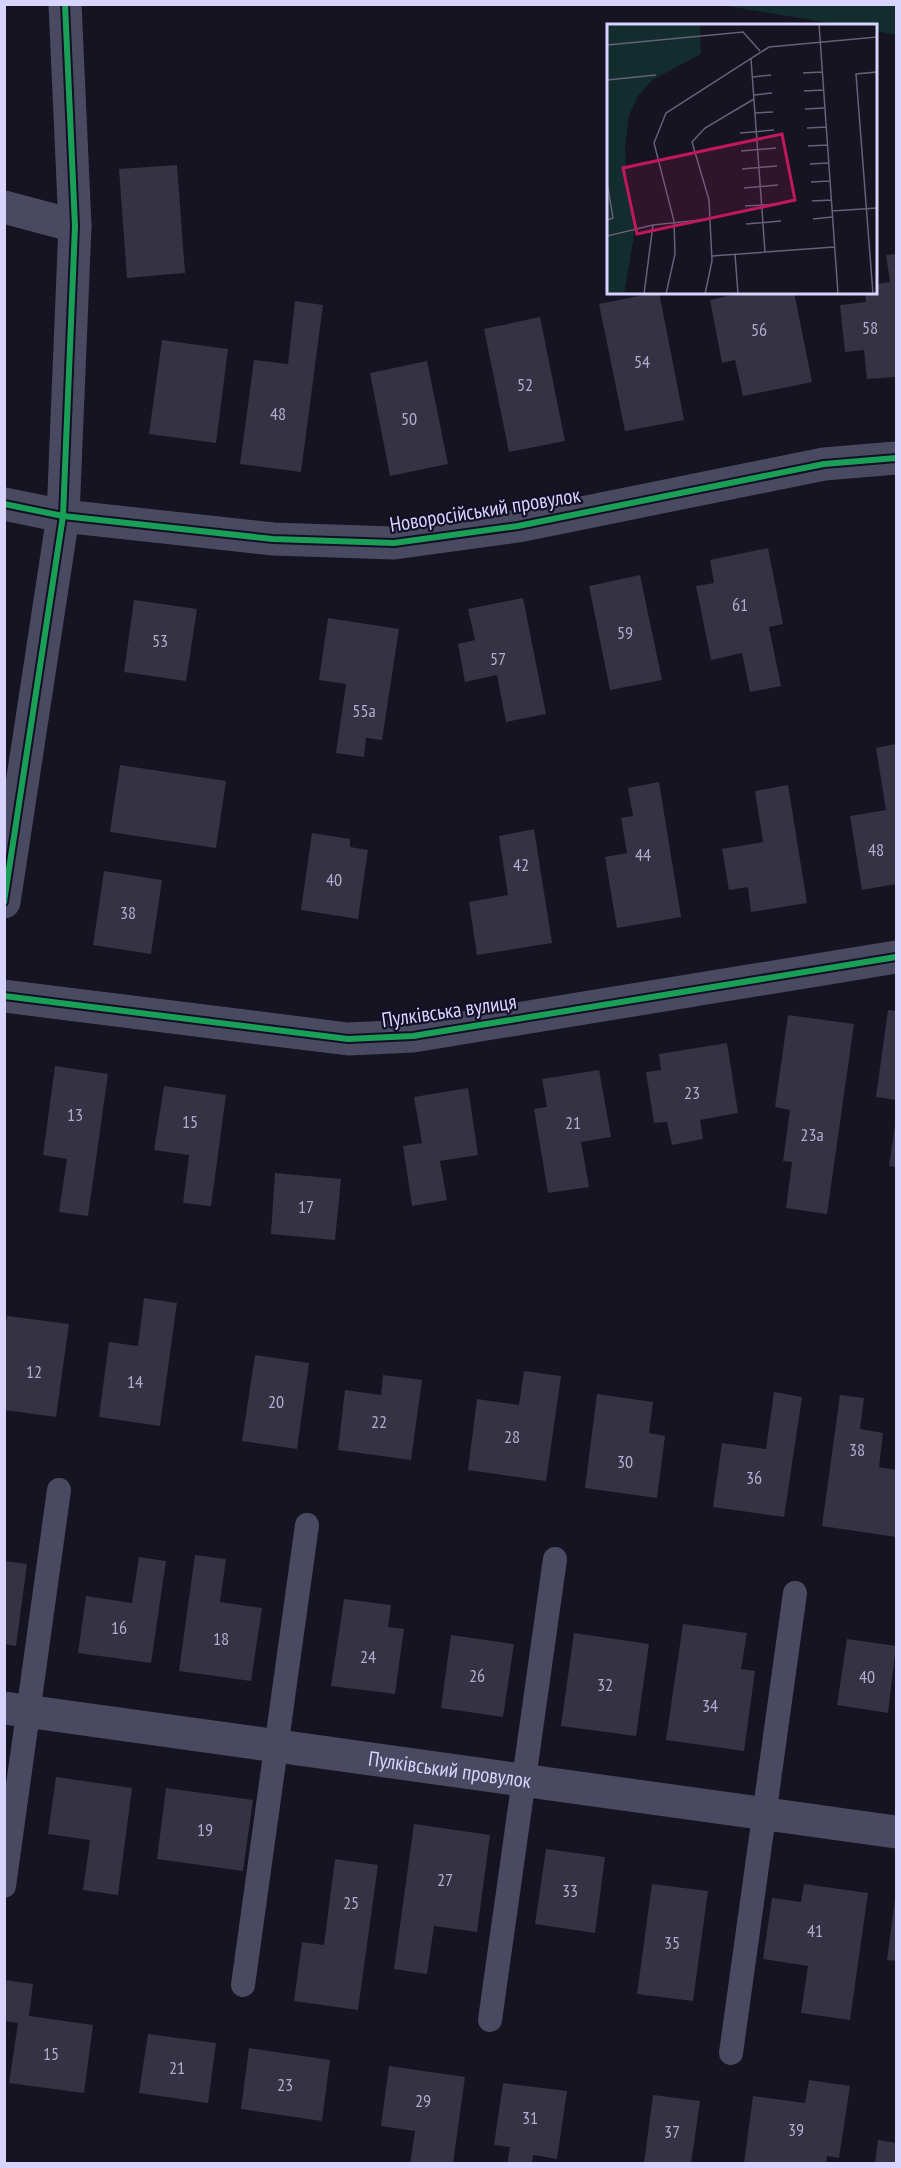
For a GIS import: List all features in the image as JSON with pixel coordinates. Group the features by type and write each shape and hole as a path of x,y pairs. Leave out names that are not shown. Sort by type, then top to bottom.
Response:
{"street":[{"path":"4,902 63,516 75,226 65,4"},
{"path":"4,207 75,226"},
{"name":"Новоросійський провулок","path":"4,504 63,516 273,539 394,543 518,526 824,464 897,458"},
{"name":"Пулківська вулиця","path":"4,996 348,1039 413,1036 897,957"},
{"name":"Пулківський провулок","path":"16,1709 897,1832"}],"lane":[{"path":"4,1886 16,1709 59,1490"},
{"path":"243,1986 307,1525"},
{"path":"490,2020 555,1559"},
{"path":"731,2053 795,1593"}],"green space":[{"path":"721,5 896,5 896,35 877,31 877,24 835,24"}],"building":[{"path":"177,165 185,273 127,278 119,169"},
{"path":"896,254 896,377 867,379 864,350 845,352 840,305 866,302 865,294 877,294 877,284 890,282 886,255"},
{"path":"659,294 684,420 625,431 599,304"},
{"path":"736,294 794,294 812,382 743,396 735,360 722,363 710,300"},
{"path":"295,301 323,305 301,472 240,464 254,360 288,364"},
{"path":"540,317 565,441 509,452 484,329"},
{"path":"162,340 228,349 216,443 149,434"},
{"path":"427,361 448,464 390,476 370,373"},
{"path":"768,548 783,624 769,627 781,686 750,692 742,653 711,660 696,586 714,583 710,560"},
{"path":"640,575 662,680 610,690 589,586"},
{"path":"523,598 546,714 506,722 497,675 465,682 458,644 475,640 468,609"},
{"path":"134,600 197,609 186,681 124,672"},
{"path":"328,618 399,629 382,740 366,738 364,757 336,753 346,684 319,680"},
{"path":"896,744 896,884 862,890 850,816 886,810 876,748"},
{"path":"120,765 226,781 216,848 110,832"},
{"path":"659,782 681,917 617,928 605,857 627,853 621,818 633,816 628,788"},
{"path":"788,785 807,903 751,912 748,887 729,890 722,849 763,842 755,791"},
{"path":"534,829 552,943 477,955 469,902 508,895 499,836"},
{"path":"312,833 350,839 350,847 368,850 358,919 301,910"},
{"path":"104,871 162,880 151,954 93,945"},
{"path":"888,1010 896,1011 896,1100 876,1097"},
{"path":"788,1015 854,1024 827,1214 786,1208 792,1162 783,1161 790,1110 775,1107"},
{"path":"727,1043 738,1113 700,1120 703,1139 672,1145 667,1122 654,1123 646,1072 661,1070 659,1054"},
{"path":"55,1066 108,1074 88,1216 59,1212 67,1159 43,1155"},
{"path":"599,1070 611,1137 581,1142 589,1187 548,1193 534,1109 547,1107 542,1079"},
{"path":"164,1086 226,1095 211,1206 183,1203 189,1155 154,1150"},
{"path":"468,1088 478,1155 440,1161 447,1200 412,1206 403,1146 422,1143 414,1097"},
{"path":"896,1125 896,1167 889,1166"},
{"path":"275,1173 341,1179 335,1240 271,1234"},
{"path":"144,1298 177,1303 160,1426 99,1417 109,1342 138,1346"},
{"path":"7,1316 69,1324 56,1417 4,1410 4,1334"},
{"path":"255,1355 309,1363 297,1449 242,1441"},
{"path":"524,1371 561,1376 546,1481 468,1470 477,1399 519,1405"},
{"path":"383,1375 422,1380 411,1460 338,1450 345,1390 381,1395"},
{"path":"774,1392 802,1397 784,1517 713,1507 722,1443 766,1449"},
{"path":"597,1394 653,1402 649,1433 665,1436 657,1498 585,1488"},
{"path":"840,1395 864,1398 860,1429 883,1433 879,1467 896,1470 896,1537 822,1526"},
{"path":"195,1555 226,1559 220,1602 262,1608 251,1681 179,1671"},
{"path":"139,1557 166,1561 151,1663 78,1653 86,1596 132,1603"},
{"path":"4,1561 27,1564 16,1646 4,1644"},
{"path":"344,1599 391,1605 388,1627 404,1629 395,1694 331,1686"},
{"path":"683,1624 747,1633 741,1669 755,1671 744,1751 666,1740"},
{"path":"574,1633 649,1644 636,1736 561,1726"},
{"path":"451,1635 514,1644 503,1717 441,1708"},
{"path":"847,1639 896,1646 888,1713 837,1705"},
{"path":"56,1777 132,1788 118,1895 83,1890 90,1840 48,1834"},
{"path":"166,1788 253,1800 243,1871 157,1859"},
{"path":"414,1824 490,1835 477,1932 434,1926 427,1974 394,1969"},
{"path":"546,1849 605,1857 595,1933 535,1924"},
{"path":"335,1859 378,1865 358,2010 294,2001 302,1942 324,1945"},
{"path":"652,1884 708,1891 693,2001 637,1994"},
{"path":"804,1884 868,1893 850,2020 801,2013 808,1966 763,1959 772,1898 801,1902"},
{"path":"896,1899 896,1961 887,1960"},
{"path":"4,1980 33,1984 29,2016 93,2025 84,2093 9,2083 18,2023 4,2021"},
{"path":"148,2034 216,2043 208,2103 139,2093"},
{"path":"249,2048 330,2060 322,2121 241,2109"},
{"path":"389,2066 465,2077 453,2164 410,2164 415,2131 381,2126"},
{"path":"809,2080 850,2086 839,2158 827,2156 826,2164 744,2164 753,2096 805,2103"},
{"path":"503,2083 567,2091 557,2159 533,2155 532,2164 507,2164 510,2147 494,2145"},
{"path":"653,2095 700,2101 691,2164 644,2164"},
{"path":"878,2140 896,2143 896,2164 875,2164"}],"cycle path":[{"path":"4,902 63,516 75,226 65,4"},
{"path":"4,504 63,516 273,539 394,543 518,526 824,464 896,458"},
{"path":"4,996 348,1039 413,1036 896,957"}]}
